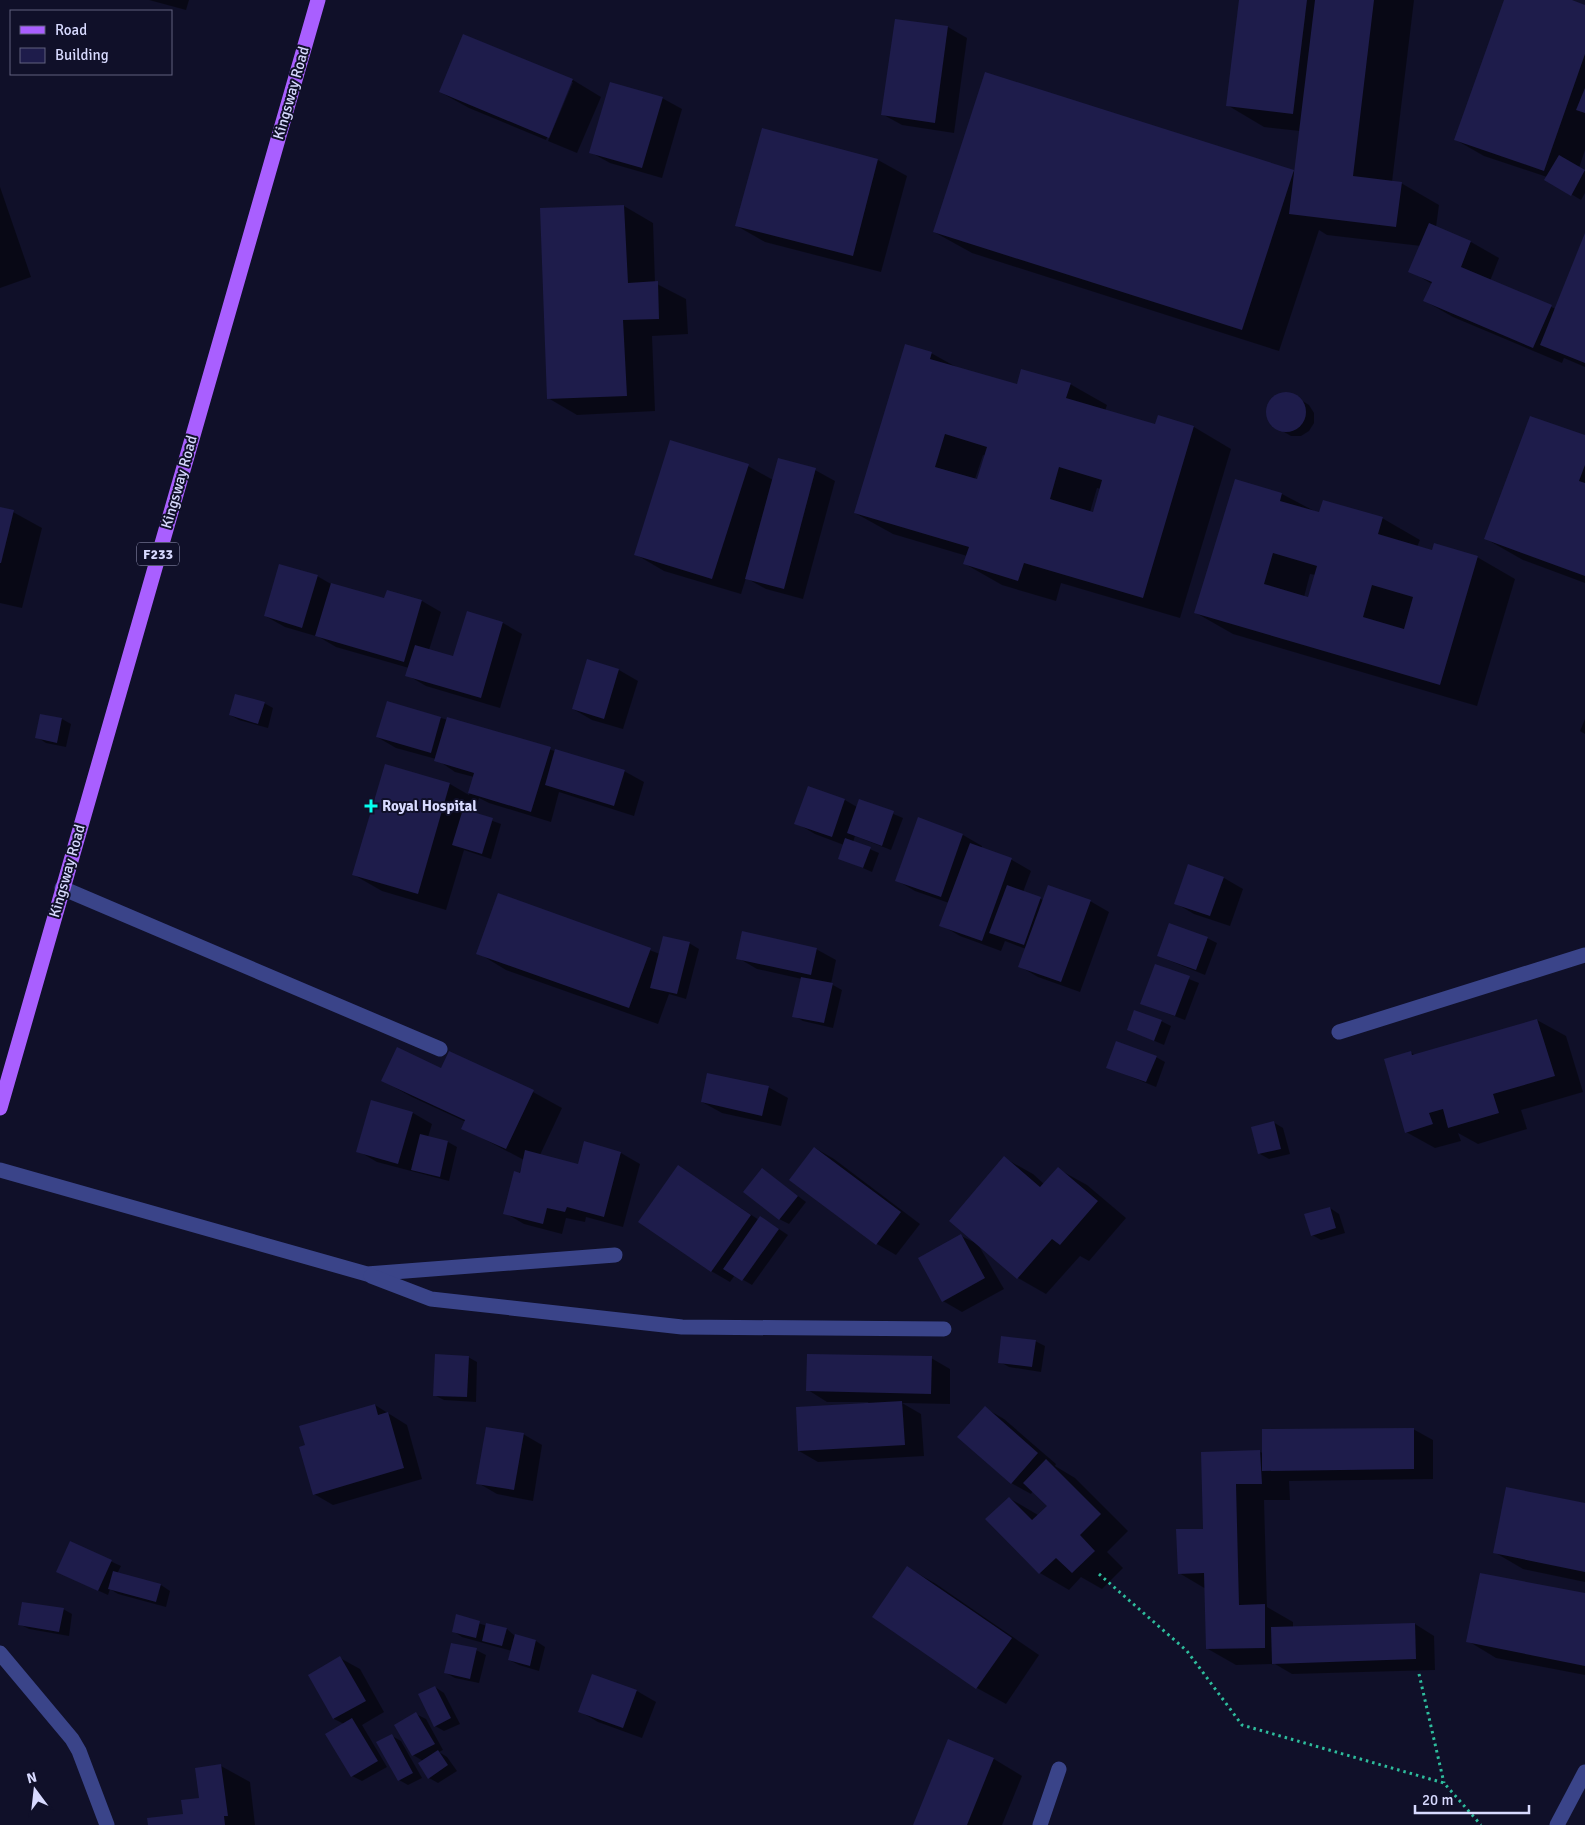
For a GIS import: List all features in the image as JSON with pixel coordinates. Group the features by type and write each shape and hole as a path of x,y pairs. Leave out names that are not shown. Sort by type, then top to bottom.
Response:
{"main road":[{"name":"Kingsway Road","path":"0,1108 318,0"}],"street":[{"path":"62,888 440,1049"},
{"path":"1339,1032 1585,956"},
{"path":"0,1170 367,1274 431,1300 682,1327 944,1329"},
{"path":"367,1274 615,1255"},
{"path":"0,1653 72,1739 79,1750 107,1825"},
{"path":"1040,1825 1058,1770"},
{"path":"1556,1825 1585,1772"}],"path":[{"path":"1099,1574 1187,1651 1242,1725 1444,1783"},
{"path":"1419,1674 1444,1783 1481,1825"}],"building":[{"path":"1239,0 1307,0 1293,114 1226,106"},
{"path":"1315,0 1374,0 1353,176 1402,182 1396,227 1289,214"},
{"path":"1504,0 1572,0 1585,5 1585,54 1544,171 1454,140"},
{"path":"895,19 948,26 935,123 881,115"},
{"path":"463,34 573,79 549,138 439,92"},
{"path":"985,72 1294,170 1242,330 933,232"},
{"path":"610,82 663,97 642,168 589,153"},
{"path":"1585,88 1585,113 1576,110"},
{"path":"762,128 878,159 853,256 735,226"},
{"path":"1559,155 1585,170 1571,196 1544,180"},
{"path":"624,205 628,283 658,281 659,319 623,320 627,396 547,399 540,208"},
{"path":"1429,223 1471,241 1461,267 1552,305 1533,348 1423,301 1432,282 1408,272"},
{"path":"1585,233 1585,363 1540,345"},
{"path":"905,344 932,352 930,359 1017,384 1021,369 1071,383 1066,398 1155,424 1158,415 1194,426 1143,598 1024,563 1018,581 963,564 969,547 854,513","holes":["945,434 987,447 977,479 935,467","1059,467 1102,480 1093,512 1050,499"]},
{"path":"1286,392 1300,398 1306,412 1300,426 1286,432 1272,426 1266,412 1272,398"},
{"path":"1530,416 1585,435 1585,465 1579,481 1585,483 1585,576 1484,539"},
{"path":"670,440 749,464 712,579 634,555"},
{"path":"778,458 816,468 784,589 745,579"},
{"path":"1235,479 1282,493 1280,501 1319,512 1323,500 1383,517 1378,534 1432,550 1434,543 1478,556 1440,685 1194,613","holes":["1273,553 1317,566 1308,597 1264,584","1372,585 1413,597 1404,629 1363,617"]},
{"path":"0,507 14,510 1,563 0,563"},
{"path":"279,564 318,575 302,628 264,616"},
{"path":"331,583 384,598 387,590 422,600 404,662 315,636"},
{"path":"467,611 503,622 481,698 405,676 415,645 453,656"},
{"path":"587,659 619,669 604,719 572,709"},
{"path":"235,694 265,702 258,724 229,715"},
{"path":"387,701 441,717 431,753 376,737"},
{"path":"40,714 62,718 57,743 35,738"},
{"path":"447,717 551,747 531,812 468,793 474,773 434,761"},
{"path":"555,749 625,770 614,806 545,785"},
{"path":"385,764 450,783 418,894 352,875"},
{"path":"808,786 845,799 832,837 794,824"},
{"path":"859,799 894,811 882,846 847,833"},
{"path":"463,809 493,818 482,854 452,845"},
{"path":"918,817 963,834 941,897 895,881"},
{"path":"845,838 871,847 863,868 838,859"},
{"path":"970,843 1012,858 982,941 939,926"},
{"path":"1188,864 1224,877 1210,916 1174,904"},
{"path":"1007,885 1041,897 1024,945 989,933"},
{"path":"1048,885 1091,900 1061,982 1018,967"},
{"path":"498,893 651,948 629,1008 476,954"},
{"path":"1169,923 1208,937 1196,970 1157,956"},
{"path":"742,931 817,948 811,975 736,959"},
{"path":"663,936 690,942 677,994 650,988"},
{"path":"1155,964 1190,976 1175,1016 1140,1004"},
{"path":"801,977 833,983 824,1023 792,1017"},
{"path":"1134,1010 1162,1020 1154,1041 1127,1030"},
{"path":"1537,1019 1555,1076 1493,1094 1499,1113 1448,1128 1443,1109 1429,1113 1433,1124 1405,1133 1384,1059 1411,1051 1412,1055"},
{"path":"1116,1041 1157,1056 1146,1082 1106,1068"},
{"path":"397,1047 441,1068 449,1051 534,1090 506,1149 461,1129 465,1120 381,1081"},
{"path":"707,1073 769,1086 762,1116 701,1102"},
{"path":"371,1100 413,1112 398,1164 356,1152"},
{"path":"1274,1121 1281,1149 1258,1154 1251,1127"},
{"path":"420,1134 448,1141 440,1177 411,1170"},
{"path":"584,1141 621,1152 604,1217 567,1207 565,1212 547,1208 543,1224 503,1214 514,1171 520,1173 525,1150 578,1164"},
{"path":"814,1147 901,1212 876,1245 789,1180"},
{"path":"1004,1156 1040,1187 1058,1167 1098,1201 1060,1245 1052,1239 1017,1279 949,1221"},
{"path":"678,1165 751,1215 711,1272 638,1222"},
{"path":"762,1168 798,1196 779,1220 743,1192"},
{"path":"1330,1207 1336,1228 1311,1236 1304,1214"},
{"path":"760,1216 779,1229 742,1281 723,1269"},
{"path":"961,1234 985,1278 942,1302 918,1258"},
{"path":"1001,1336 1036,1340 1032,1367 998,1363"},
{"path":"435,1354 469,1356 467,1397 433,1396"},
{"path":"807,1354 932,1356 931,1394 806,1391"},
{"path":"902,1401 905,1445 798,1451 796,1407"},
{"path":"375,1404 378,1415 388,1412 404,1468 313,1495 299,1447 305,1445 299,1426"},
{"path":"985,1406 1038,1453 1011,1484 957,1437"},
{"path":"486,1427 524,1433 514,1490 476,1484"},
{"path":"1414,1428 1414,1469 1262,1471 1262,1429"},
{"path":"1260,1450 1262,1484 1236,1484 1239,1605 1265,1604 1265,1648 1206,1649 1204,1573 1178,1574 1176,1529 1203,1529 1201,1452"},
{"path":"1046,1459 1101,1514 1080,1535 1095,1551 1072,1573 1056,1558 1039,1574 985,1519 1009,1497 1032,1520 1047,1506 1023,1483"},
{"path":"1506,1487 1585,1503 1585,1572 1493,1553"},
{"path":"70,1541 112,1560 98,1591 56,1572"},
{"path":"907,1566 1012,1638 976,1689 872,1617"},
{"path":"113,1571 161,1584 156,1602 108,1589"},
{"path":"1480,1573 1585,1593 1585,1666 1466,1642"},
{"path":"22,1602 64,1608 59,1632 18,1625"},
{"path":"456,1614 480,1621 476,1638 452,1632"},
{"path":"486,1623 507,1628 502,1646 482,1641"},
{"path":"1415,1623 1416,1659 1272,1664 1271,1627"},
{"path":"515,1634 536,1640 530,1666 508,1660"},
{"path":"451,1643 477,1648 470,1679 444,1673"},
{"path":"340,1656 366,1701 333,1719 308,1675"},
{"path":"592,1674 637,1690 623,1728 578,1712"},
{"path":"435,1686 451,1718 434,1727 418,1694"},
{"path":"416,1712 435,1744 412,1756 394,1725"},
{"path":"352,1718 378,1761 351,1777 325,1734"},
{"path":"392,1734 413,1773 398,1781 376,1742"},
{"path":"948,1739 994,1758 967,1825 913,1825"},
{"path":"438,1750 448,1765 428,1779 418,1763"},
{"path":"221,1764 228,1816 224,1816 225,1825 148,1825 147,1818 183,1814 181,1800 199,1798 195,1768"}],"place":[{"name":"Royal Hospital","path":"371,806"}]}
